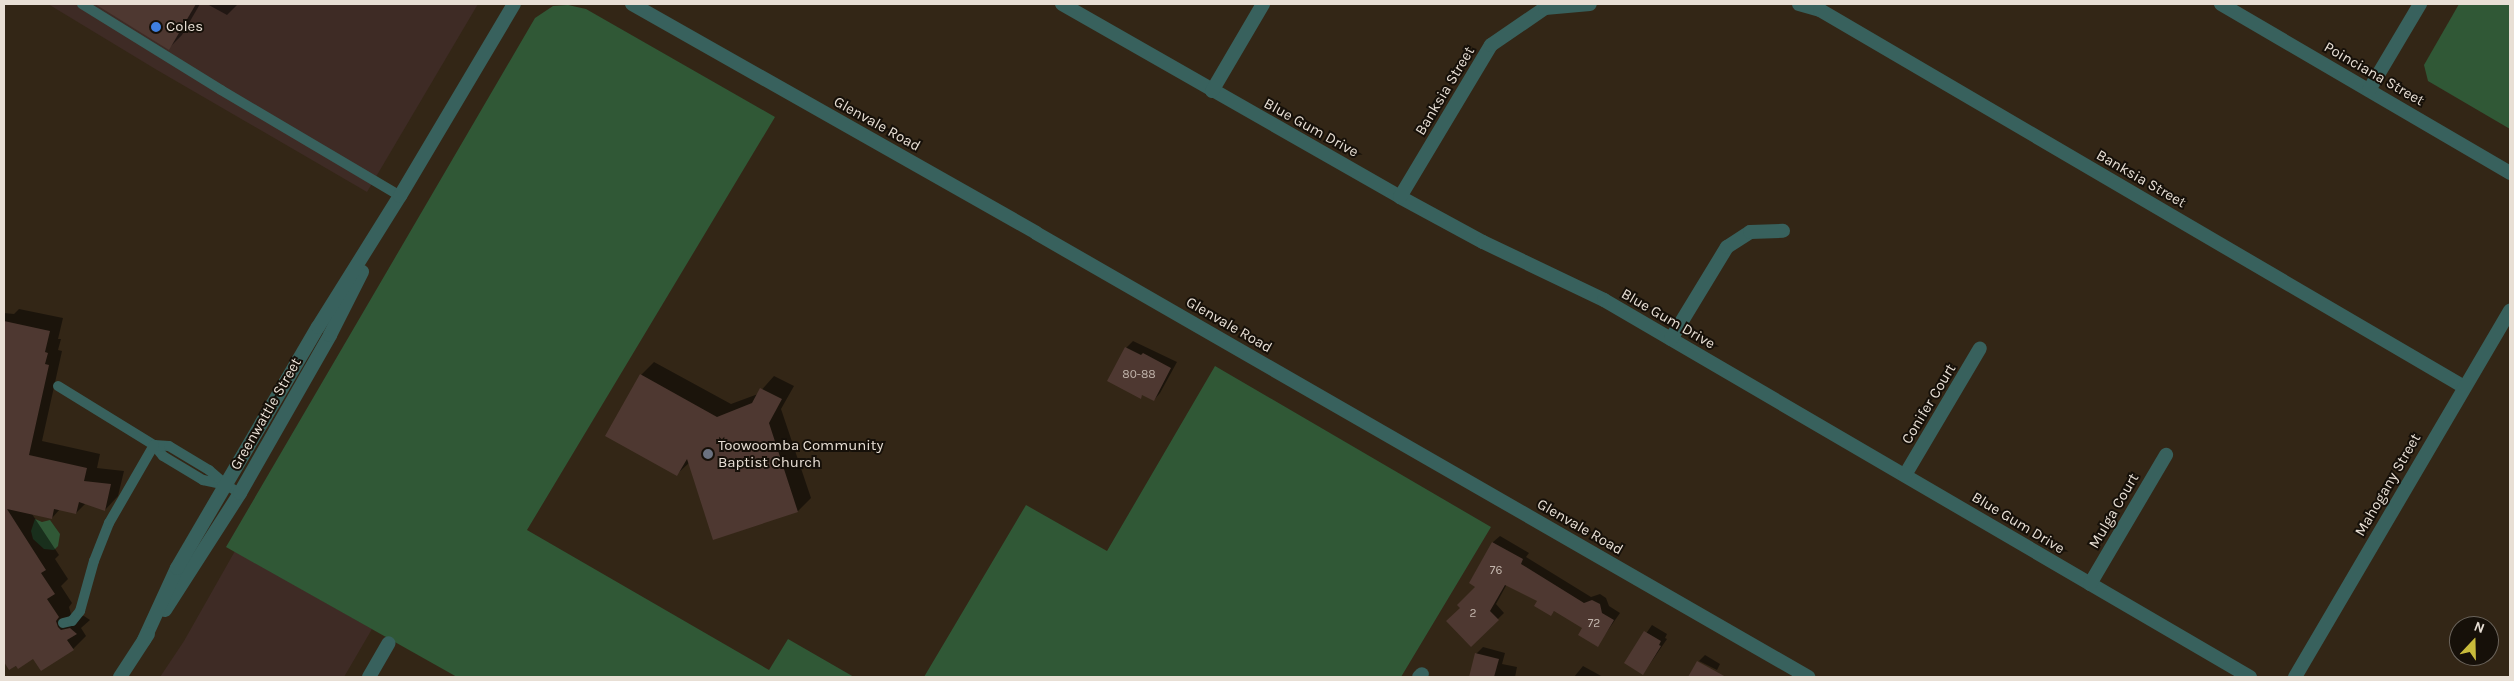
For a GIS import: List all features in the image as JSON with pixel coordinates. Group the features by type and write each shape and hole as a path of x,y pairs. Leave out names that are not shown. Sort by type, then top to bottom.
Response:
{"street":[{"name":"Greenwattle Street","path":"144,640 177,568 318,327 400,196 514,4"},
{"name":"Glenvale Road","path":"632,4 1028,228 1808,677"},
{"name":"Blue Gum Drive","path":"1062,4 1400,197 1483,242 1604,300 2250,677"},
{"path":"1212,91 1263,4"},
{"name":"Banksia Street","path":"1400,197 1491,45 1545,8 1590,4"},
{"name":"Banksia Street","path":"1799,4 1820,10 2464,387"},
{"name":"Poinciana Street","path":"2221,4 2510,173"},
{"path":"2368,90 2420,4"},
{"name":"Greenwattle Street","path":"120,677 189,575 240,493 330,336 400,196"},
{"path":"1671,339 1727,247 1750,232 1783,231"},
{"name":"Mahogany Street","path":"2295,677 2510,310"},
{"name":"Conifer Court","path":"1905,475 1980,348"},
{"name":"Mulga Court","path":"2090,584 2166,455"},
{"path":"369,677 389,643"}],"lane":[{"path":"82,4 221,90 400,196"},
{"path":"58,386 154,445 163,456 203,480 226,485 240,493"},
{"path":"63,622 72,621 80,611 94,561 109,522 154,445"}],"shaded area":[{"path":"48,4 478,4 367,192 157,70"},
{"path":"235,551 372,629 344,677 160,677 184,641"}],"green space":[{"path":"2459,4 2510,4 2510,129 2428,81 2424,65"},
{"path":"568,5 586,9 775,117 527,530 769,670 788,639 854,677 457,677 226,547 535,18 553,6"},
{"path":"1215,366 1491,527 1401,677 924,677 1026,505 1107,551"},
{"path":"35,519 42,522 50,520 60,534 58,546 54,550 44,549 33,539 31,531"}],"building":[{"name":"Coles","path":"95,4 196,4 169,50"},
{"path":"4,321 50,331 45,352 48,353 45,364 49,365 29,455 87,468 84,481 111,484 105,511 79,502 76,514 54,509 52,519 7,509 46,570 41,573 55,594 47,599 59,617 56,621 58,627 61,630 70,628 77,634 67,640 74,650 41,671 33,659 18,669 16,666 9,670 4,662"},
{"path":"1125,347 1141,355 1143,353 1171,368 1154,401 1142,395 1141,399 1107,381"},
{"name":"Toowoomba Community Baptist Church","path":"640,374 717,417 752,403 760,388 782,399 769,423 798,512 713,540 687,459 677,476 605,436"},
{"path":"1492,542 1523,559 1521,564 1584,603 1592,600 1600,604 1602,613 1614,620 1598,647 1578,635 1582,628 1554,611 1551,616 1534,606 1537,601 1505,585 1490,611 1499,620 1471,647 1446,621 1460,608 1457,605 1475,587 1469,583"},
{"path":"1644,631 1661,641 1659,645 1661,646 1643,675 1624,663"},
{"path":"1475,653 1499,659 1494,677 1469,677"},
{"path":"1697,661 1726,677 1688,677"}],"place":[{"name":"Coles","path":"156,27"},
{"name":"Toowoomba Community Baptist Church","path":"708,454"}]}
